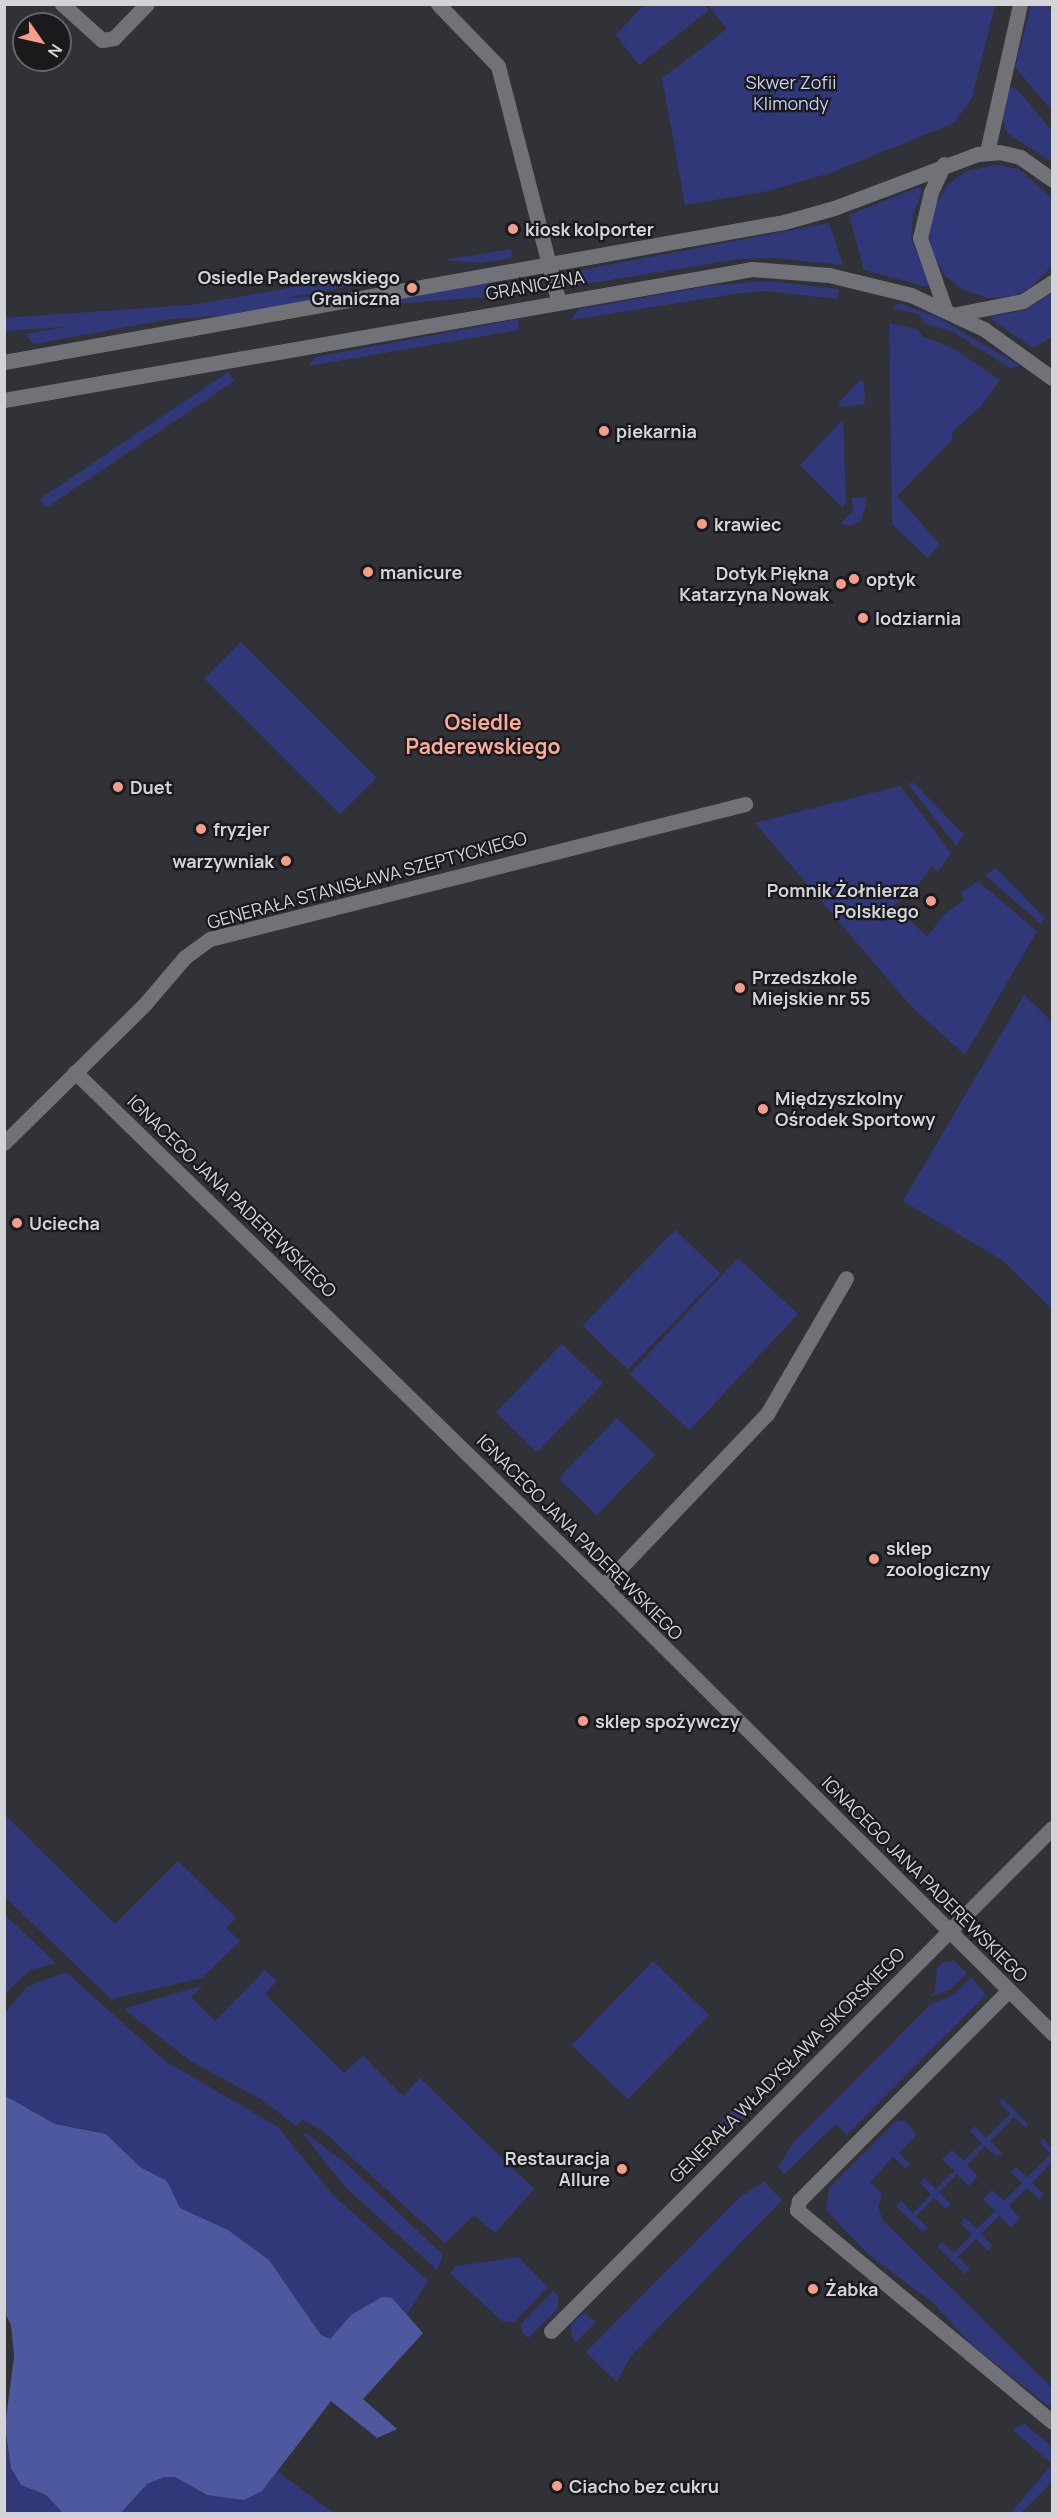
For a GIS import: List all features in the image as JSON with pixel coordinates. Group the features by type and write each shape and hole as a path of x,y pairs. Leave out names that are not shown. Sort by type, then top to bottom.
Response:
{"street":[{"path":"62,4 102,40 114,38 147,4"},
{"path":"438,4 498,66 551,264 558,300"},
{"path":"1020,4 987,152 1020,157 1053,179"},
{"name":"GRANICZNA","path":"4,362 804,217 944,164 987,152"},
{"path":"944,164 931,192 921,238 951,311 1023,302 1053,282"},
{"name":"GRANICZNA","path":"4,400 558,300 720,273 769,270 850,279 911,295 951,311 1053,378"},
{"name":"GENERAŁA STANISŁAWA SZEPTYCKIEGO","path":"4,1143 144,1005 185,957 210,939 744,804"},
{"name":"IGNACEGO JANA PADEREWSKIEGO","path":"75,1072 603,1586 1053,2033"},
{"path":"603,1586 767,1414 846,1278"},
{"name":"GENERAŁA WŁADYSŁAWA SIKORSKIEGO","path":"551,2331 1053,1828"},
{"path":"1009,1990 799,2201 797,2210 1053,2422"}],"green space":[{"path":"645,4 704,5 709,10 639,65 616,35"},
{"name":"Skwer Zofii Klimondy","path":"707,5 995,5 972,98 954,123 830,173 768,191 685,205 662,78 727,29"},
{"path":"1031,5 1049,5 1052,18 1052,111 1015,67"},
{"path":"1009,87 1018,90 1052,131 1052,162 1007,133 1002,116"},
{"path":"997,165 1019,169 1052,198 1052,266 1030,288 1013,296 988,298 964,290 945,276 933,254 928,230 932,210 947,185 967,171"},
{"path":"919,187 922,191 913,215 911,239 929,283 927,287 864,270 849,215"},
{"path":"829,223 843,265 773,258 739,259 579,285 572,281 576,271"},
{"path":"511,249 513,258 481,263 443,260"},
{"path":"380,272 341,288 34,344 25,334"},
{"path":"768,281 839,289 837,299 766,291 571,320 579,309 709,286"},
{"path":"517,282 518,295 4,331 4,318"},
{"path":"1052,293 1052,337 1033,348 992,320 993,316 1026,310"},
{"path":"899,303 939,318 1020,366 1010,368 953,332 924,323 919,314 892,308"},
{"path":"519,319 518,330 309,366 315,357"},
{"path":"889,323 918,329 922,336 954,349 1000,380 982,405 951,433 953,439 897,496 940,545 927,558 892,524"},
{"path":"228,372 234,381 46,508 40,499"},
{"path":"859,381 864,381 865,404 840,407 839,402"},
{"path":"843,420 846,501 843,508 800,465"},
{"path":"867,497 862,520 850,526 841,523 854,510 851,498"},
{"path":"241,642 377,778 340,815 204,679"},
{"path":"913,782 964,835 956,846 908,784"},
{"path":"900,786 951,853 938,872 932,866 916,888 894,905 927,937 943,916 965,899 960,893 978,881 1037,931 965,1055 911,1006 755,823"},
{"path":"996,868 1045,918 1041,924 985,875"},
{"path":"1024,995 1052,1022 1052,1309 1002,1260 903,1201"},
{"path":"675,1230 720,1274 628,1369 583,1326"},
{"path":"738,1258 798,1314 690,1430 630,1374"},
{"path":"562,1344 603,1384 537,1452 496,1412"},
{"path":"617,1418 655,1455 597,1515 559,1478"},
{"path":"5,1815 115,1924 178,1861 236,1918 226,1928 240,1941 202,1978 111,1999 5,1897"},
{"path":"5,1915 56,1963 30,1970 5,1994"},
{"path":"653,1961 709,2015 628,2099 572,2045"},
{"path":"954,1961 967,1973 950,1990 929,1997 935,1992 937,1968 943,1962"},
{"path":"265,1970 277,1981 265,1994 344,2073 363,2056 403,2096 420,2078 534,2189 495,2233 474,2215 445,2243 325,2133 303,2120 296,2126 262,2100 189,2060 124,2009 203,1985 191,1997 215,2021"},
{"path":"66,1972 165,2061 278,2127 332,2194 428,2281 407,2314 392,2299 351,2315 330,2339 321,2335 269,2260 228,2230 179,2208 167,2181 140,2167 106,2134 55,2124 5,2095 5,2013 27,1987"},
{"path":"971,1977 986,1995 847,2135 836,2124 784,2174 778,2167 793,2143 931,2004 955,1994"},
{"path":"1002,2098 1029,2125 1026,2128 1014,2117 990,2141 1002,2153 997,2157 985,2146 967,2165 978,2176 969,2186 957,2174 939,2192 951,2204 946,2209 934,2198 916,2216 928,2228 923,2232 896,2206 901,2201 913,2213 931,2194 920,2183 924,2178 936,2189 954,2171 942,2159 952,2150 964,2161 982,2143 970,2131 975,2126 986,2138 1010,2114 999,2102"},
{"path":"740,2102 749,2114 708,2153 699,2144"},
{"path":"897,2120 905,2121 917,2134 899,2153 910,2164 906,2169 893,2157 870,2182 882,2194 878,2207 883,2220 1052,2388 1052,2409 971,2344 932,2302 868,2254 826,2210 829,2188"},
{"path":"306,2133 349,2166 443,2255 437,2270 346,2188 304,2135"},
{"path":"1043,2138 1052,2148 1052,2162 1032,2183 1044,2194 1039,2199 1027,2188 1009,2206 1020,2218 1011,2227 999,2216 981,2234 993,2246 988,2250 976,2239 958,2257 970,2269 965,2274 937,2246 942,2242 954,2253 972,2234 960,2223 965,2218 977,2229 995,2211 983,2199 992,2190 1004,2201 1022,2183 1011,2171 1016,2167 1027,2178 1051,2154 1040,2142"},
{"path":"764,2182 782,2200 630,2357 617,2382 586,2352 740,2197"},
{"path":"518,2257 548,2287 514,2322 503,2322 450,2273 456,2266"},
{"path":"553,2291 558,2295 558,2309 528,2338 522,2333 521,2324"},
{"path":"584,2313 596,2322 576,2342 572,2337 571,2324"},
{"path":"1023,2423 1052,2446 1052,2464 1013,2430"},
{"path":"4,2427 11,2468 21,2485 46,2495 63,2513 5,2513"},
{"path":"1052,2464 1052,2482 1021,2513 1011,2513"},
{"path":"277,2471 333,2513 121,2514 147,2483 164,2477 175,2477 207,2495 262,2491"}],"shaded area":[{"path":"4,2095 55,2124 106,2134 140,2167 167,2181 180,2208 228,2230 269,2260 321,2335 330,2339 351,2315 382,2297 392,2298 423,2333 363,2399 397,2429 377,2438 331,2401 262,2491 244,2500 207,2495 175,2477 164,2477 147,2484 121,2513 63,2513 46,2495 21,2485 11,2468 5,2427 14,2356 11,2325 4,2311"}],"place":[{"name":"kiosk kolporter","path":"513,229"},
{"name":"Osiedle Paderewskiego Graniczna","path":"412,288"},
{"name":"piekarnia","path":"604,431"},
{"name":"krawiec","path":"702,524"},
{"name":"manicure","path":"368,572"},
{"name":"optyk","path":"854,579"},
{"name":"Dotyk Piękna Katarzyna Nowak","path":"841,584"},
{"name":"lodziarnia","path":"863,618"},
{"name":"Duet","path":"118,787"},
{"name":"fryzjer","path":"201,829"},
{"name":"warzywniak","path":"286,861"},
{"name":"Pomnik Żołnierza Polskiego","path":"931,901"},
{"name":"Przedszkole Miejskie nr 55","path":"740,988"},
{"name":"Międzyszkolny Ośrodek Sportowy","path":"763,1109"},
{"name":"Uciecha","path":"17,1223"},
{"name":"sklep zoologiczny","path":"874,1559"},
{"name":"sklep spożywczy","path":"583,1721"},
{"name":"Restauracja Allure","path":"622,2169"},
{"name":"Żabka","path":"813,2289"},
{"name":"Ciacho bez cukru","path":"557,2486"}],"district":[{"name":"Osiedle Paderewskiego","path":"483,734"}]}
